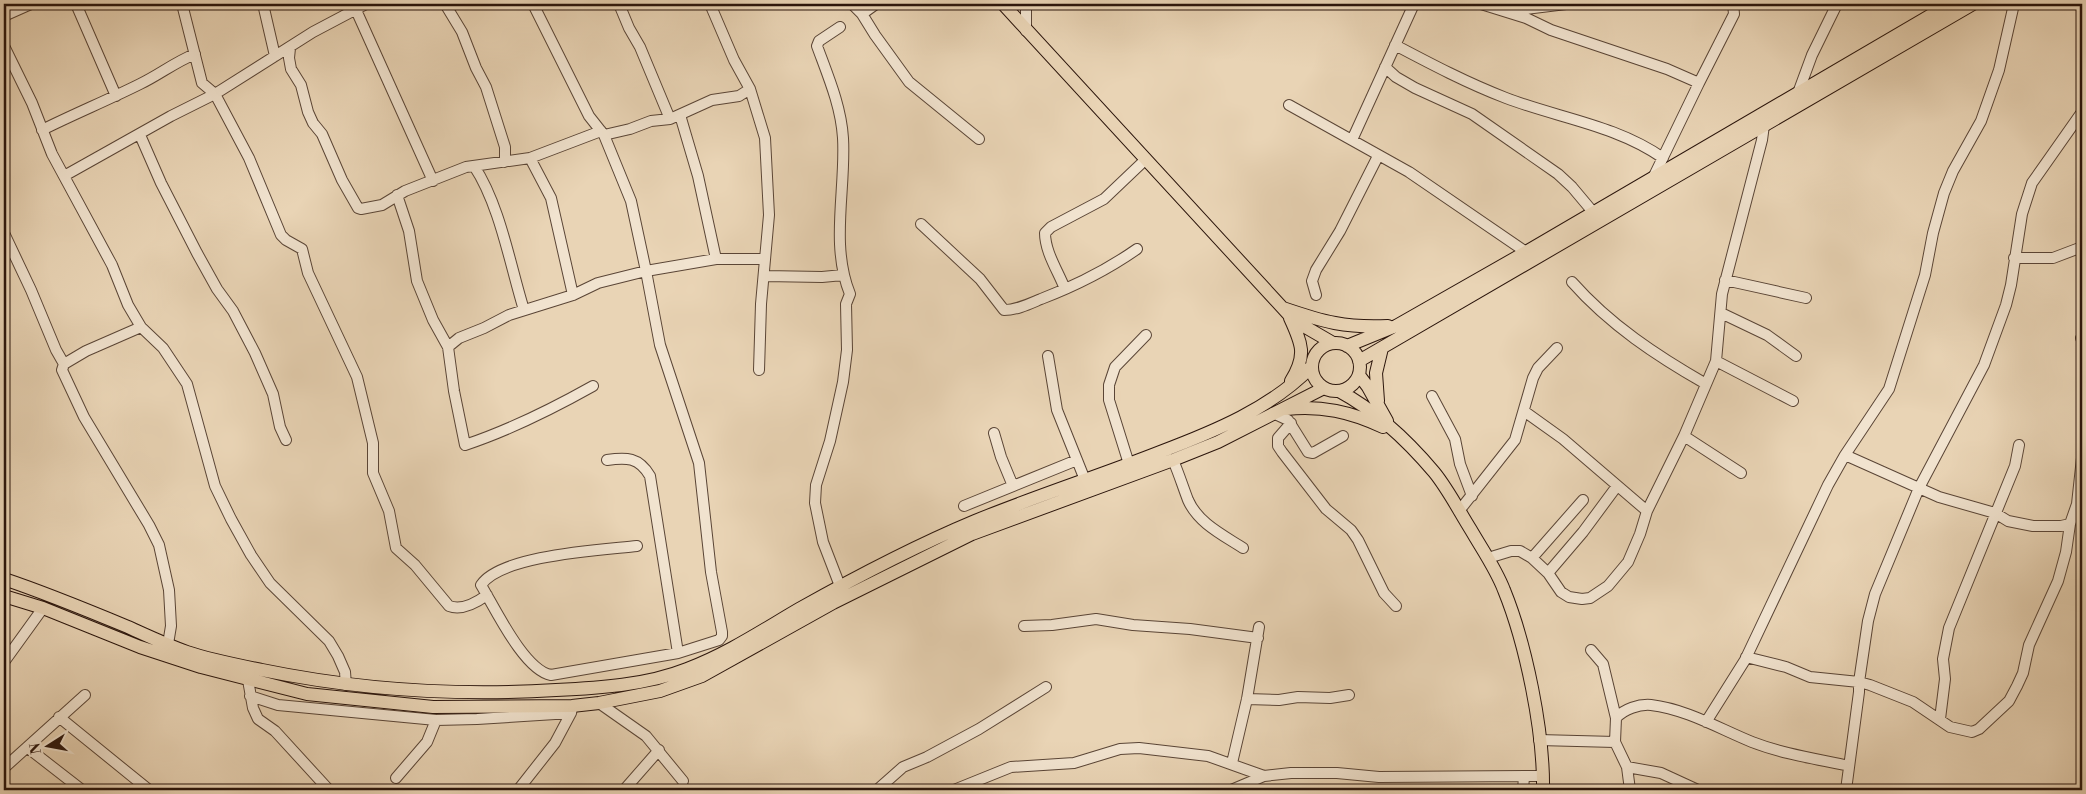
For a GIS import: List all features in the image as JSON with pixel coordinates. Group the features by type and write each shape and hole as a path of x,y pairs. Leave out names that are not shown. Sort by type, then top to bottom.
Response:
{"main road":[{"path":"1003,4 1288,315 1313,363 1316,381 1324,388 1339,391 1366,407 1393,429 1435,473 1488,558 1504,588 1514,618 1530,683 1539,740 1543,790"},
{"path":"1347,346 1396,326 1950,4"},
{"path":"1359,361 1973,4"},
{"path":"1288,315 1344,325 1396,326"},
{"path":"1288,315 1333,343 1347,346 1353,350 1359,361 1359,375 1393,429"},
{"path":"1279,394 1294,376 1301,359 1300,342 1288,315"},
{"path":"4,578 186,652 214,660 346,685 456,693 517,693 583,689 669,675 719,654 840,586 976,520 1198,438 1243,415 1298,381 1323,347 1333,343"},
{"path":"1379,406 1376,373 1382,348"},
{"path":"1339,391 1349,387 1359,375"},
{"path":"4,596 42,608 140,647 201,667 307,694 433,708 572,709 660,691 689,681 722,665 833,603 972,534 1218,442 1324,388"},
{"path":"1276,412 1314,407 1332,409 1393,429"}],"street":[{"path":"4,16 31,4"},
{"path":"76,4 116,96"},
{"path":"182,4 202,83 215,94 257,174 281,235 302,249 308,273 356,377 373,443 373,473 389,511 396,548 415,565 449,606 459,608 473,604 487,595"},
{"path":"263,4 275,56"},
{"path":"64,176 171,116 215,94 313,32 366,4"},
{"path":"445,4 462,32 473,61 486,87 505,147 505,162"},
{"path":"533,4 589,116 603,133 631,202 660,345 699,463 711,572 722,636 719,640 678,653 551,675 545,674 509,635 481,585 484,581 501,571 552,555 637,546"},
{"path":"619,4 629,28 675,117 700,184 716,259"},
{"path":"710,4 734,60 750,89 761,123 767,156 769,215 761,304 759,370"},
{"path":"852,4 862,14 874,35 909,82 979,139"},
{"path":"862,14 876,4"},
{"path":"1026,4 1026,31"},
{"path":"1352,140 1414,4"},
{"path":"1481,4 1526,18 1551,30 1667,69 1699,84"},
{"path":"1507,12 1566,4"},
{"path":"1653,178 1734,14 1733,4"},
{"path":"1798,93 1812,54 1837,4"},
{"path":"1706,722 1746,657 1844,455 1889,389 1925,276 1933,233 1944,193 1953,171 1981,121 1999,70 2014,4"},
{"path":"356,10 433,181"},
{"path":"840,27 819,40 816,46 832,84 841,119 843,138 840,199 843,275 850,294 846,304 846,358 841,390 830,441 816,485 815,503 823,542 840,586"},
{"path":"1395,45 1450,74 1506,98 1602,128 1631,140 1662,158"},
{"path":"4,46 32,103 42,130 64,176 112,265 128,305 141,327 163,348 187,384 216,486 251,555 270,582 329,641 345,672 346,685"},
{"path":"290,48 291,69 301,85 313,123 322,134 342,180 358,208 364,209 382,205 397,195 478,165 530,158 603,133 630,129 651,121 675,117 712,100 740,96 750,89"},
{"path":"42,130 116,96 158,75 178,61 195,54"},
{"path":"1385,67 1396,78 1472,114 1488,125 1558,174 1594,212"},
{"path":"1289,105 1409,172 1526,252"},
{"path":"1846,790 1859,692 1858,682 1868,622 1875,594 1919,488 1984,365 2006,305 2022,214 2032,183 2082,112"},
{"path":"1488,558 1511,551 1520,551 1532,558 1548,573 1557,587 1569,597 1590,598 1608,586 1628,562 1647,511 1684,436 1716,361 1722,294 1762,140 1764,125"},
{"path":"140,135 161,183 210,276 233,311 255,353 273,394 280,427 286,440"},
{"path":"1316,295 1312,281 1316,270 1340,231 1378,156"},
{"path":"530,158 551,198 557,217 573,295"},
{"path":"1065,289 1048,251 1045,233 1050,227 1104,199 1145,160"},
{"path":"478,165 480,176 504,240 524,310"},
{"path":"397,195 408,231 417,281 433,320 448,347 454,391 465,445 488,438 552,409 594,386"},
{"path":"921,224 980,279 1004,310 1021,307 1065,289 1108,268 1137,249"},
{"path":"4,233 64,364 63,374 84,417 149,524 159,545 169,590 171,626 168,644"},
{"path":"2014,258 2053,258 2082,247"},
{"path":"448,347 459,338 509,315 573,295 598,283 646,270 716,259 764,259"},
{"path":"764,276 822,277 843,275"},
{"path":"1725,280 1806,298"},
{"path":"1572,282 1624,332 1706,384"},
{"path":"1721,313 1768,335 1796,356"},
{"path":"64,364 86,351 141,327"},
{"path":"1129,464 1109,400 1108,385 1115,367 1146,335"},
{"path":"1459,511 1515,440 1533,378 1538,368 1557,348"},
{"path":"1048,356 1057,410 1085,480"},
{"path":"1716,361 1793,401"},
{"path":"1432,396 1455,439 1460,464 1472,496"},
{"path":"1524,411 1551,430 1647,511"},
{"path":"1276,412 1291,423 1308,452 1313,452 1343,436"},
{"path":"1291,423 1278,438 1278,446 1326,509 1351,530 1358,540 1384,593 1396,606"},
{"path":"994,433 1001,457 1013,486"},
{"path":"1684,436 1741,473"},
{"path":"1940,719 1946,679 1943,659 1949,628 2014,466 2019,445"},
{"path":"1844,455 1939,497 1995,513 2008,521 2020,524 2067,528"},
{"path":"607,460 624,457 634,459 646,469 650,476 678,653"},
{"path":"1746,657 1780,665 1810,677 1858,682 1912,702 1950,727 1972,732 1979,730 2009,701 2023,673 2029,645 2058,581 2066,552 2067,528 2080,505 2082,458"},
{"path":"964,506 1077,460"},
{"path":"1173,460 1189,502 1196,514 1216,531 1243,548"},
{"path":"1548,573 1583,532 1617,486"},
{"path":"1532,558 1583,500"},
{"path":"4,662 42,608"},
{"path":"1024,626 1052,625 1096,619 1133,625 1259,632 1248,699 1232,764"},
{"path":"1591,650 1603,664 1616,718 1615,742 1627,767 1630,790"},
{"path":"248,680 250,696 258,719 275,731 329,790"},
{"path":"877,790 903,767 933,754 979,729 1046,687"},
{"path":"4,768 85,695"},
{"path":"1248,699 1279,700 1298,696 1330,698 1349,695"},
{"path":"250,696 278,705 436,720 477,719 572,709"},
{"path":"599,703 646,736 683,782"},
{"path":"1616,718 1628,710 1648,705 1706,722 1768,747 1799,756 1849,766"},
{"path":"518,790 555,743 572,709"},
{"path":"59,717 149,790"},
{"path":"396,778 427,742 436,720"},
{"path":"1539,740 1615,742"},
{"path":"28,748 82,790"},
{"path":"954,790 1012,767 1074,763 1120,749 1164,749 1208,756 1232,764 1239,769 1264,776 1338,772 1380,777 1543,776"},
{"path":"624,790 659,750"},
{"path":"1627,767 1661,773 1698,790"},
{"path":"1232,790 1264,776"},
{"path":"1523,790 1524,777"}]}
